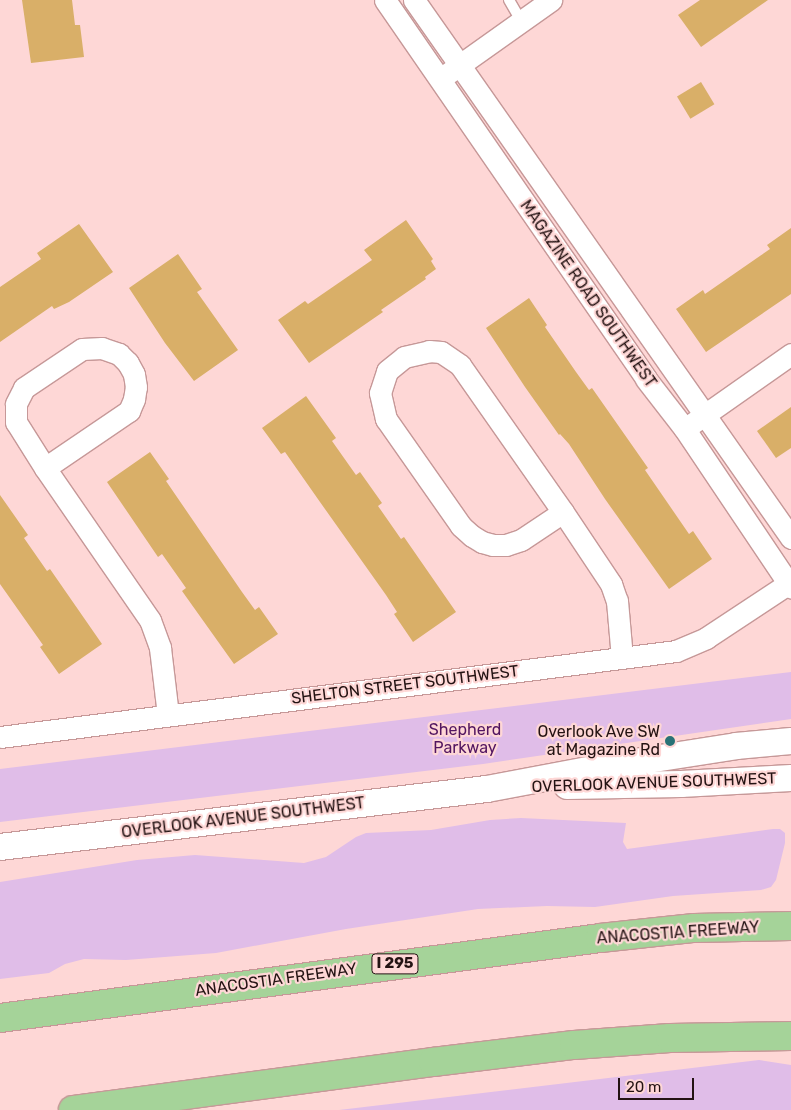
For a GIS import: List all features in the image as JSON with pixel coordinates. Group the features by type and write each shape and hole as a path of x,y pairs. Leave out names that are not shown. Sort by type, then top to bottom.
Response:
{"highway":[{"name":"ANACOSTIA FREEWAY","path":"0,1018 600,938 694,928 791,926"},
{"path":"72,1110 565,1046 670,1038 791,1036"}],"street":[{"name":"MAGAZINE ROAD SOUTHWEST","path":"385,0 646,380 684,428 790,584"},
{"name":"MAGAZINE ROAD SOUTHWEST","path":"414,0 791,538"},
{"path":"440,78 460,66 551,0"},
{"path":"45,468 129,411 135,393 134,374 128,363 119,354 102,348 82,349 24,388 16,404 16,422 45,468 155,629 160,648 168,715"},
{"path":"563,512 521,540 506,545 493,545 482,542 472,536 461,526 386,419 380,393 387,371 404,357 417,353 441,352 450,356 460,365 563,512 607,576 615,592 622,658"},
{"path":"684,428 704,416 791,354"},
{"name":"SHELTON STREET SOUTHWEST","path":"0,737 676,651 706,638 790,584"},
{"name":"OVERLOOK AVENUE SOUTHWEST","path":"0,847 487,789 609,766 736,746 791,741"},
{"name":"OVERLOOK AVENUE SOUTHWEST","path":"487,789 681,784 791,778"}],"lane":[{"path":"508,0 521,20"}],"green space":[{"name":"Shepherd Parkway","path":"791,672 791,719 483,764 0,822 0,769"},
{"path":"521,818 626,823 623,842 627,849 773,829 780,829 785,833 785,843 776,880 771,887 761,890 673,896 595,907 547,906 478,909 346,929 216,953 126,960 84,959 65,964 49,973 0,979 0,882 137,860 195,855 304,863 326,857 356,837 366,833 431,830 490,820"},
{"path":"759,1060 791,1065 791,1110 339,1110"}],"building":[{"path":"22,0 72,0 75,25 80,25 84,57 31,63"},
{"path":"700,0 768,0 701,47 678,15"},
{"path":"701,82 714,104 690,119 677,96"},
{"path":"406,220 433,259 431,261 436,269 425,277 426,279 381,310 383,312 309,363 278,320 305,301 308,304 372,260 364,250"},
{"path":"79,224 113,272 69,302 54,309 52,306 0,342 0,287 41,259 37,253"},
{"path":"791,228 791,294 706,352 676,309 703,290 705,294 770,249 767,245"},
{"path":"178,254 202,289 197,292 238,350 194,381 165,343 129,288"},
{"path":"529,298 547,325 545,327 576,372 589,390 592,388 648,468 645,470 689,534 693,531 712,559 669,589 605,499 569,444 559,435 525,387 486,328"},
{"path":"306,396 336,438 332,441 356,475 360,472 382,503 378,506 401,539 404,537 456,612 413,642 394,614 397,612 386,595 285,452 281,454 262,428"},
{"path":"791,407 791,448 776,458 757,431"},
{"path":"150,452 169,479 166,481 242,592 255,610 259,607 278,634 234,664 182,591 186,588 162,554 158,557 107,482"},
{"path":"0,495 28,535 24,538 47,571 50,569 102,644 59,674 40,647 43,645 0,584"}],"place":[{"name":"Overlook Ave SW at Magazine Rd","path":"670,741"}]}
